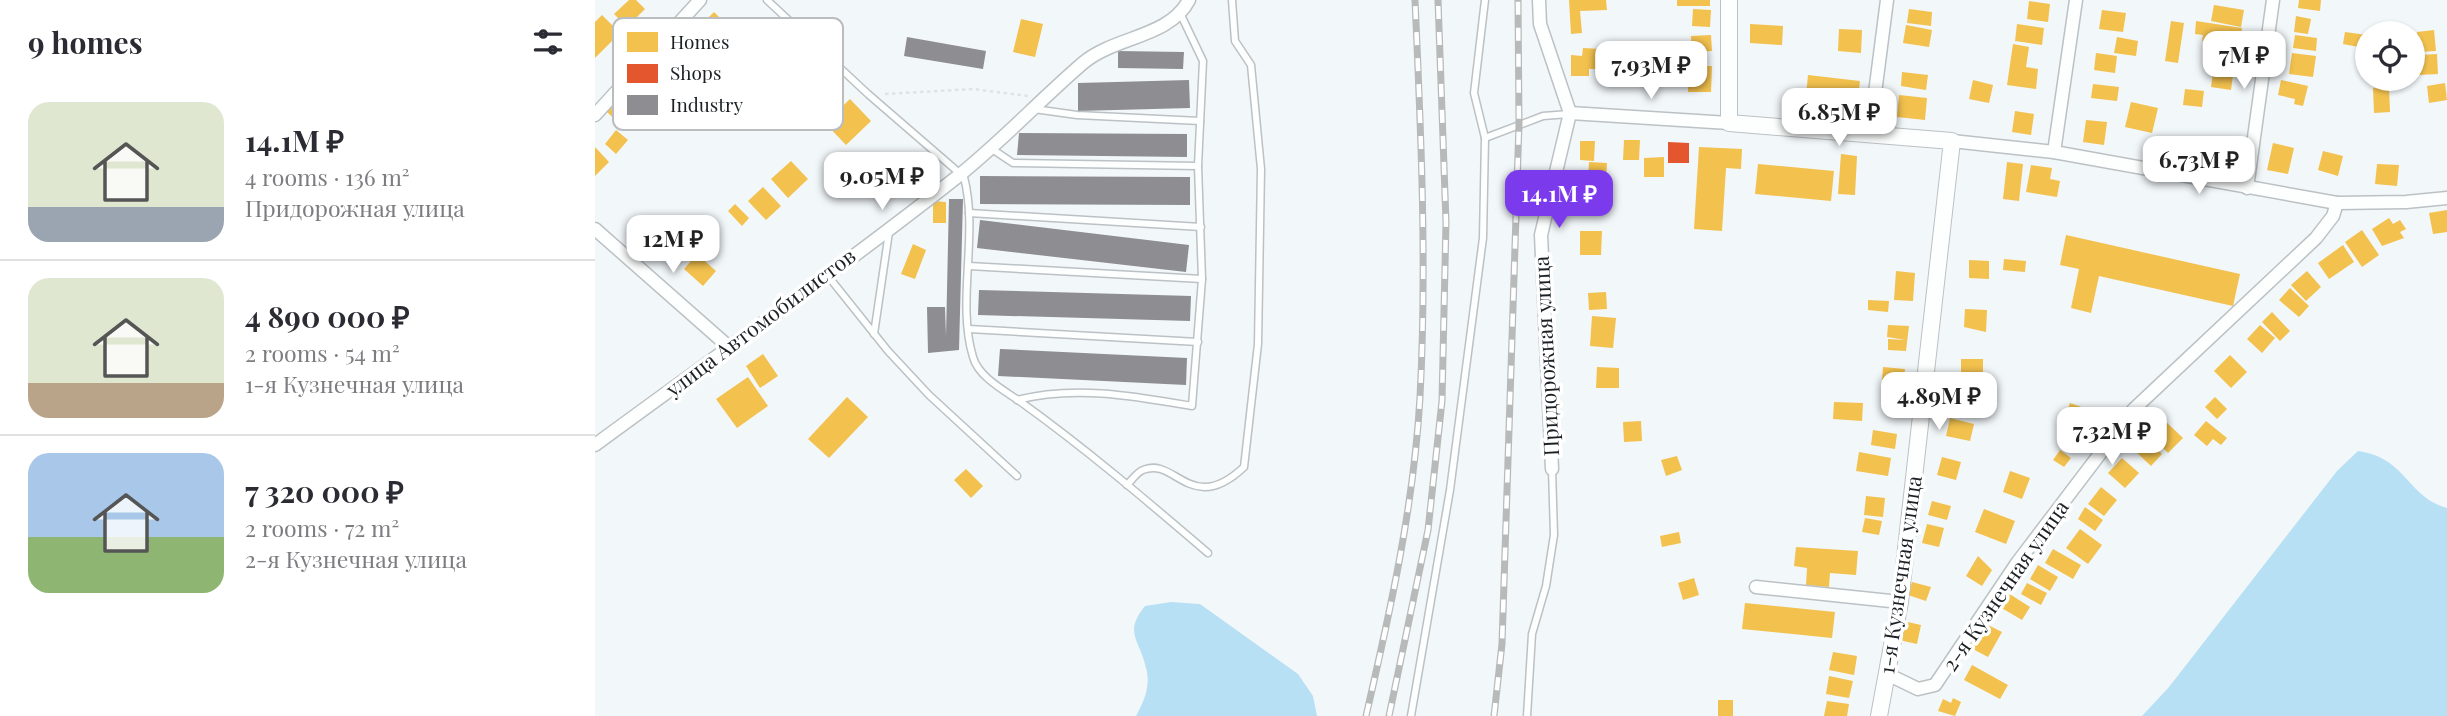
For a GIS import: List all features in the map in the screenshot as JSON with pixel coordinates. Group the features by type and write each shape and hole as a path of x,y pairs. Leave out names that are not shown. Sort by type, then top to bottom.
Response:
{"street":[{"path":"684,18 700,0"},
{"path":"1181,15 1189,0"},
{"path":"1539,0 1540,24 1570,113 1870,132 2054,152 2337,202 2406,202 2447,198"},
{"path":"1729,0 1729,123"},
{"path":"1870,132 1887,0"},
{"path":"2054,152 2076,0"},
{"path":"2247,188 2273,0"},
{"name":"улица Автомобилистов","path":"595,445 959,176 1086,61 1118,41 1166,25 1181,15"},
{"path":"595,115 613,95"},
{"name":"Придорожная улица","path":"1552,469 1541,235 1570,113"},
{"name":"1-я Кузнечная улица","path":"1879,716 1900,602 1952,141"},
{"name":"2-я Кузнечная улица","path":"1887,674 1918,689 1935,685 2017,564 2134,409 2316,238 2333,216 2337,202"},
{"path":"595,229 729,347"},
{"path":"1756,587 1900,602"}],"lane":[{"path":"767,0 786,18"},
{"path":"1127,485 1142,470 1154,468 1193,488 1218,486 1244,467 1258,344 1261,169 1251,65 1235,41 1232,0"},
{"path":"1411,716 1450,490 1483,237 1485,138 1474,93 1485,0"},
{"path":"1017,400 1048,392 1126,395 1192,406 1202,279 1198,166 1203,61 1181,15"},
{"path":"843,71 959,176 964,177 969,213 968,330 973,360 995,384 1095,456 1208,553"},
{"path":"1033,109 1077,115 1200,121"},
{"path":"1485,138 1543,116 1570,113"},
{"path":"990,147 1013,163 1198,166"},
{"path":"969,213 1201,227"},
{"path":"874,334 890,227"},
{"path":"969,266 1202,279"},
{"path":"826,275 929,395 1017,476"},
{"path":"968,330 1198,342"},
{"path":"1527,716 1532,634 1546,586 1554,535 1552,469"}],"path":[{"path":"868,94 973,89 1045,98"}],"shaded area":[{"path":"2358,451 2387,461 2423,495 2447,508 2447,716 2142,716 2169,687 2337,471"},
{"path":"1171,602 1200,604 1298,674 1313,696 1317,716 1136,716 1148,681 1135,637 1135,623 1145,606"}],"building: Homes":[{"path":"629,0 636,0 645,9 636,18 618,18 614,14"},
{"path":"1569,0 1606,0 1607,10 1580,11 1582,33 1571,34"},
{"path":"1677,0 1710,0 1710,6 1677,6"},
{"path":"2299,0 2321,0 2320,11 2298,8"},
{"path":"2029,1 2050,4 2048,22 2027,19"},
{"path":"2214,5 2244,10 2241,27 2211,21"},
{"path":"1693,9 1711,10 1710,27 1692,26"},
{"path":"1909,9 1932,12 1931,26 1907,23"},
{"path":"2102,10 2126,13 2123,32 2099,29"},
{"path":"714,12 720,18 708,18"},
{"path":"602,15 613,26 613,40 595,58 595,22"},
{"path":"2296,16 2311,19 2308,34 2294,32"},
{"path":"1021,19 1043,24 1035,57 1013,52"},
{"path":"2171,21 2184,23 2178,63 2165,61"},
{"path":"2196,21 2242,28 2239,47 2202,41 2203,35 2195,34"},
{"path":"1750,24 1783,26 1782,45 1750,43"},
{"path":"2017,24 2044,28 2042,45 2015,41"},
{"path":"1906,25 1932,30 1929,47 1903,43"},
{"path":"1839,29 1862,30 1861,53 1838,51"},
{"path":"2434,30 2436,51 2425,52 2425,31"},
{"path":"2345,32 2355,33 2355,46 2343,44"},
{"path":"1711,35 1712,51 1692,52 1691,36"},
{"path":"2295,35 2317,38 2316,51 2293,48"},
{"path":"2117,37 2138,41 2136,56 2114,53"},
{"path":"2013,44 2029,47 2026,67 2038,69 2036,89 2007,85"},
{"path":"1583,48 1601,49 1600,69 1589,69 1589,76 1571,76 1571,55 1582,56"},
{"path":"2096,53 2117,56 2115,73 2094,70"},
{"path":"2292,53 2316,56 2313,77 2289,74"},
{"path":"2437,54 2438,74 2425,75 2425,55"},
{"path":"1607,64 1630,65 1629,86 1606,85"},
{"path":"1688,66 1712,66 1711,92 1688,92"},
{"path":"1902,72 1928,75 1926,90 1901,86"},
{"path":"2213,72 2233,75 2231,90 2211,87"},
{"path":"1808,75 1860,81 1856,112 1805,106"},
{"path":"1973,80 1993,85 1989,103 1969,99"},
{"path":"2281,80 2308,86 2303,106 2294,104 2295,99 2278,95"},
{"path":"2445,83 2447,100 2429,103 2427,86"},
{"path":"2093,84 2119,87 2117,101 2091,98"},
{"path":"2185,89 2204,91 2202,107 2183,105"},
{"path":"2373,91 2389,91 2390,112 2374,113"},
{"path":"1899,95 1927,98 1925,120 1897,117"},
{"path":"850,99 871,121 846,145 832,130 843,130 843,106"},
{"path":"2131,102 2158,108 2152,133 2125,127"},
{"path":"613,106 613,118 607,112"},
{"path":"2015,111 2034,114 2031,135 2012,132"},
{"path":"2086,120 2107,122 2104,145 2083,142"},
{"path":"616,130 628,140 616,154 605,144"},
{"path":"2206,138 2224,141 2221,164 2203,161"},
{"path":"1624,140 1640,140 1639,160 1623,160"},
{"path":"1580,141 1595,141 1594,161 1580,160"},
{"path":"2273,143 2294,148 2288,174 2267,170"},
{"path":"595,147 609,162 595,176"},
{"path":"1699,147 1742,149 1741,169 1726,168 1722,231 1694,229"},
{"path":"2323,151 2343,156 2338,176 2318,170"},
{"path":"1841,154 1857,156 1855,195 1838,194"},
{"path":"1664,157 1664,177 1644,177 1644,158"},
{"path":"791,161 808,179 788,198 771,179"},
{"path":"1589,162 1607,163 1606,179 1588,178"},
{"path":"2007,162 2023,164 2019,201 2003,199"},
{"path":"1758,164 1834,171 1831,201 1755,194"},
{"path":"2377,164 2399,165 2397,186 2375,184"},
{"path":"2031,165 2052,168 2050,179 2060,181 2057,197 2026,192"},
{"path":"763,187 781,206 766,220 748,201"},
{"path":"933,201 946,202 946,223 933,223"},
{"path":"735,204 749,218 742,226 728,211"},
{"path":"2447,210 2447,232 2433,234 2429,213"},
{"path":"2389,218 2393,224 2400,220 2406,229 2400,232 2404,238 2382,246 2372,229"},
{"path":"2362,230 2379,255 2362,267 2345,242"},
{"path":"1580,231 1602,231 1601,255 1580,255"},
{"path":"2066,235 2240,274 2233,306 2099,276 2091,313 2071,308 2079,269 2060,265"},
{"path":"913,244 926,250 915,279 901,274"},
{"path":"2343,245 2354,262 2329,279 2318,263"},
{"path":"697,254 716,271 703,286 684,269"},
{"path":"2004,259 2026,261 2025,272 2003,270"},
{"path":"1969,260 1989,261 1989,279 1969,278"},
{"path":"1896,271 1915,273 1913,301 1894,300"},
{"path":"2307,271 2321,287 2306,301 2291,285"},
{"path":"2290,288 2309,306 2299,317 2279,300"},
{"path":"1606,292 1607,309 1589,310 1588,293"},
{"path":"1868,300 1889,301 1888,312 1868,310"},
{"path":"1965,309 1987,310 1986,332 1964,327"},
{"path":"2272,312 2290,331 2280,341 2262,322"},
{"path":"1592,316 1616,318 1613,348 1590,346"},
{"path":"1888,325 1909,326 1906,351 1888,350 1888,339 1906,340 1887,337"},
{"path":"2260,325 2275,338 2262,353 2247,339"},
{"path":"763,354 778,376 760,388 746,366"},
{"path":"2230,355 2247,372 2231,388 2214,371"},
{"path":"1961,359 1983,359 1983,381 1961,381"},
{"path":"1597,367 1619,368 1619,388 1596,388"},
{"path":"1883,367 1905,369 1904,382 1882,380"},
{"path":"748,377 768,406 737,428 716,399"},
{"path":"1884,386 1901,388 1899,405 1882,404"},
{"path":"1961,389 1979,390 1978,406 1960,405"},
{"path":"847,397 868,417 829,458 808,439"},
{"path":"2215,397 2227,409 2217,419 2205,407"},
{"path":"1834,402 1863,403 1862,421 1833,419"},
{"path":"2070,403 2090,410 2083,430 2063,423"},
{"path":"1950,418 1974,424 1970,441 1946,436"},
{"path":"2163,419 2183,438 2168,453 2149,434"},
{"path":"1641,421 1642,441 1624,442 1623,422"},
{"path":"2206,421 2227,438 2221,445 2213,439 2207,446 2194,435"},
{"path":"1873,430 1897,434 1895,449 1871,445"},
{"path":"2145,437 2162,454 2151,466 2133,449"},
{"path":"2060,450 2071,458 2064,467 2053,460"},
{"path":"1859,452 1891,458 1888,476 1856,471"},
{"path":"1677,456 1682,470 1666,476 1661,460"},
{"path":"1942,457 1961,462 1956,480 1937,475"},
{"path":"2122,458 2139,473 2125,488 2108,473"},
{"path":"966,469 983,486 971,498 954,480"},
{"path":"2010,471 2030,478 2022,499 2003,492"},
{"path":"2101,487 2117,500 2104,516 2088,504"},
{"path":"1866,496 1885,498 1883,517 1864,515"},
{"path":"1932,501 1951,506 1947,520 1928,515"},
{"path":"2085,507 2103,520 2095,531 2078,519"},
{"path":"1984,509 2015,521 2006,544 1975,532"},
{"path":"1865,518 1882,521 1879,535 1862,532"},
{"path":"1927,524 1944,528 1939,547 1922,543"},
{"path":"2080,529 2102,545 2088,564 2066,548"},
{"path":"1679,532 1681,543 1662,547 1660,536"},
{"path":"1796,547 1858,551 1856,575 1830,573 1829,587 1806,585 1807,568 1794,566"},
{"path":"2053,549 2081,565 2073,579 2045,563"},
{"path":"1978,556 1992,570 1982,586 1966,576"},
{"path":"2038,565 2058,577 2050,591 2030,579"},
{"path":"1694,578 1699,595 1683,600 1678,583"},
{"path":"1912,582 1931,587 1926,601 1908,595"},
{"path":"2027,583 2047,593 2041,605 2021,594"},
{"path":"2008,593 2030,607 2022,620 2000,607"},
{"path":"1745,603 1835,612 1832,638 1742,629"},
{"path":"1903,621 1921,625 1917,644 1899,640"},
{"path":"1982,622 2002,632 1988,657 1969,647"},
{"path":"1833,652 1857,656 1854,675 1829,670"},
{"path":"1972,665 2008,685 2000,699 1964,680"},
{"path":"1829,676 1853,681 1849,698 1826,694"},
{"path":"1953,698 1961,702 1955,716 1938,711 1943,699 1951,703"},
{"path":"1718,700 1733,700 1733,716 1718,716"},
{"path":"1827,701 1849,704 1847,716 1824,716"}],"building: Shops":[{"path":"1668,142 1689,143 1689,163 1668,163"}],"building: Industry":[{"path":"907,37 986,51 983,69 904,56"},
{"path":"1118,51 1184,52 1183,69 1118,68"},
{"path":"1189,80 1190,108 1078,111 1078,83"},
{"path":"1019,133 1187,134 1187,157 1017,155"},
{"path":"980,176 1190,177 1190,205 980,204"},
{"path":"949,199 963,199 959,350 928,353 927,307 945,307 946,336"},
{"path":"980,220 1189,245 1186,272 977,248"},
{"path":"979,290 1191,296 1190,321 978,315"},
{"path":"1000,349 1187,358 1186,385 998,376"}],"railway":[{"path":"1366,716 1407,518 1420,397 1423,248 1415,0"},
{"path":"1389,716 1428,530 1442,401 1446,222 1438,0"},
{"path":"1494,716 1502,644 1519,124 1518,0"}]}
